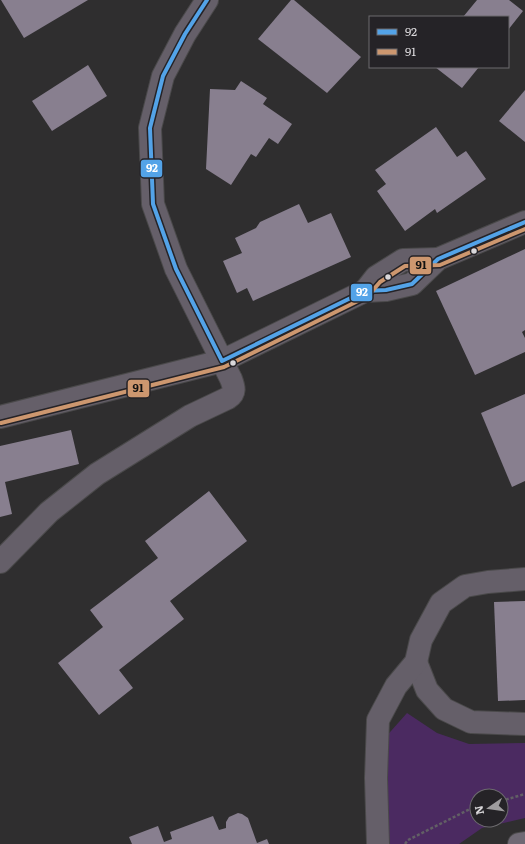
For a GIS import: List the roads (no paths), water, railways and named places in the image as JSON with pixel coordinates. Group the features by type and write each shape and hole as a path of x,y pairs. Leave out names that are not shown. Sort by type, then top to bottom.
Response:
{"main road":[{"path":"519,844 525,842"}],"street":[{"path":"0,562 49,512 97,474 190,416 232,395 234,389 222,360 176,269 153,204 150,128 163,76 185,34 208,0"},
{"path":"0,416 222,360 365,291 376,277 403,260 438,259 525,222"},
{"path":"378,844 376,778 378,720 396,686 416,662 421,640 441,603 464,586 488,582 525,579"},
{"path":"416,662 427,690 444,709 471,722 525,724"}]}
